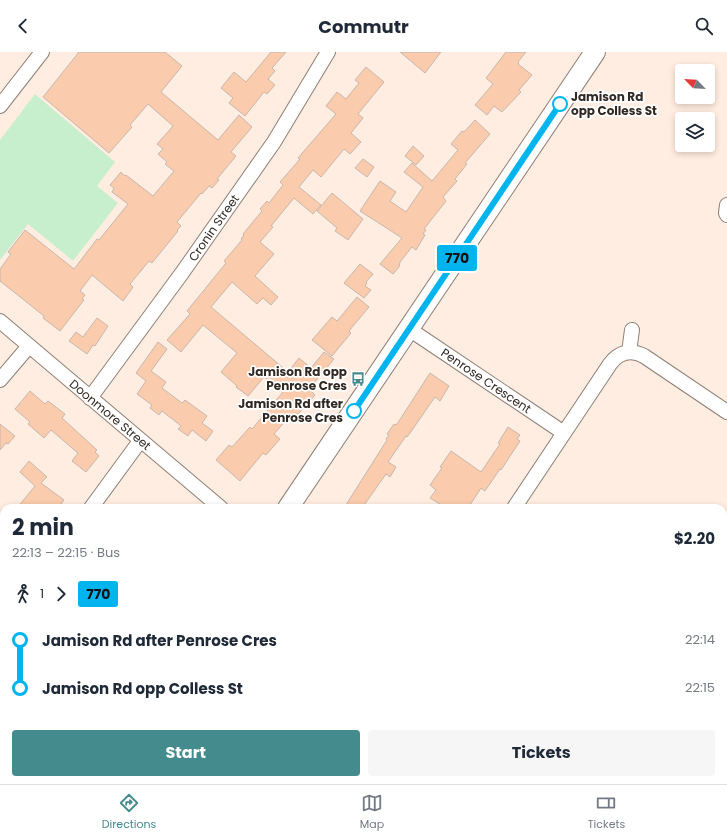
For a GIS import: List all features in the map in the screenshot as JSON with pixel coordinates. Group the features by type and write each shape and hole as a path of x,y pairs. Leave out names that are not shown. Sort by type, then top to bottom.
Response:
{"main road":[{"path":"291,504 595,52"}],"street":[{"path":"0,106 42,52"},
{"name":"Cronin Street","path":"90,398 182,273 274,142 328,52"},
{"path":"727,205 727,215"},
{"name":"Doonmore Street","path":"0,321 216,504"},
{"name":"Penrose Crescent","path":"409,329 564,433"},
{"path":"629,352 632,330"},
{"path":"0,380 29,346"},
{"path":"517,504 610,364 618,356 629,352 634,352 644,356 727,412"},
{"path":"94,504 140,440"}],"green space":[{"path":"35,94 115,162 97,186 118,203 73,261 28,224 0,260 0,140"}],"building":[{"path":"79,52 165,52 182,66 161,92 218,140 239,115 252,127 231,152 236,156 217,179 219,180 212,188 209,186 202,194 201,193 177,222 181,226 177,230 178,231 152,263 149,261 130,284 133,287 123,301 92,275 80,291 85,295 82,299 84,300 60,331 43,318 44,316 0,281 0,269 11,254 8,252 25,230 74,269 97,239 99,240 128,204 112,192 114,188 110,185 121,172 153,196 174,171 165,164 167,162 158,154 163,149 157,144 173,126 148,104 130,125 132,127 109,153 43,97"},
{"path":"271,52 286,52 272,68 275,71 268,79 275,85 267,94 264,92 245,116 229,103 233,98 221,88 234,72 246,82"},
{"path":"400,52 441,52 425,73"},
{"path":"506,52 526,52 518,64 532,75 519,90 521,92 502,112 494,106 487,115 475,105 493,84 486,78"},
{"path":"366,67 384,82 358,114 363,118 351,133 361,142 350,154 344,149 321,177 313,170 299,187 321,205 313,214 294,198 260,242 274,254 255,276 278,297 271,305 263,298 257,304 232,282 211,307 288,372 299,358 311,368 324,352 334,359 309,389 315,395 291,422 287,419 274,434 280,439 266,455 263,453 240,481 216,460 229,445 232,447 250,427 252,429 283,392 264,377 248,396 236,387 237,386 221,372 237,353 203,325 181,352 167,340 190,314 187,311 226,263 224,261 242,240 243,234 262,211 260,209 267,201 269,203 283,185 280,182 300,159 298,158 336,114 326,106 337,92 346,99 359,83 355,80"},
{"path":"475,120 490,134 465,163 467,164 455,179 457,181 443,197 446,201 424,229 426,230 423,234 425,235 416,250 412,247 393,274 380,264 402,238 360,211 380,181 396,192 390,201 406,212 423,187 404,172 412,163 432,181 458,150 451,144 462,131 464,132"},
{"path":"413,146 424,156 416,165 405,156"},
{"path":"363,159 374,167 367,177 355,168"},
{"path":"332,193 363,219 348,240 335,231 337,228 317,211"},
{"path":"360,264 373,274 366,282 367,283 365,286 371,290 364,298 344,283"},
{"path":"357,297 369,307 349,331 351,333 332,356 312,340 332,317 337,321"},
{"path":"97,318 108,326 95,346 93,345 87,354 69,341 76,332 83,337"},
{"path":"158,342 167,349 151,371 166,382 162,388 182,403 185,400 207,416 202,423 213,431 206,441 192,430 188,436 178,429 181,426 162,411 159,415 150,408 152,405 137,394 146,381 136,373"},
{"path":"430,373 449,386 440,401 435,397 388,462 396,467 390,477 386,474 365,504 347,504 387,440 386,439 389,435 387,434 394,424 396,425"},
{"path":"30,391 45,404 48,401 65,414 62,418 97,450 95,452 99,456 86,472 72,461 78,453 51,430 44,438 28,424 30,422 15,409"},
{"path":"0,424 15,436 0,450"},
{"path":"508,427 520,435 517,439 520,441 501,470 500,469 485,491 481,488 471,504 440,504 430,498 436,490 430,485 442,468 440,467 451,451 481,472 500,444 498,443"},
{"path":"29,461 47,477 41,483 64,500 61,504 20,504 35,486 20,472"}],"bus line":[{"name":"770","path":"354,411 560,104"}],"place":[{"name":"Jamison Rd opp Colless St","path":"560,104"},
{"name":"Jamison Rd opp Penrose Cres","path":"358,379"},
{"name":"Jamison Rd after Penrose Cres","path":"354,411"}]}
